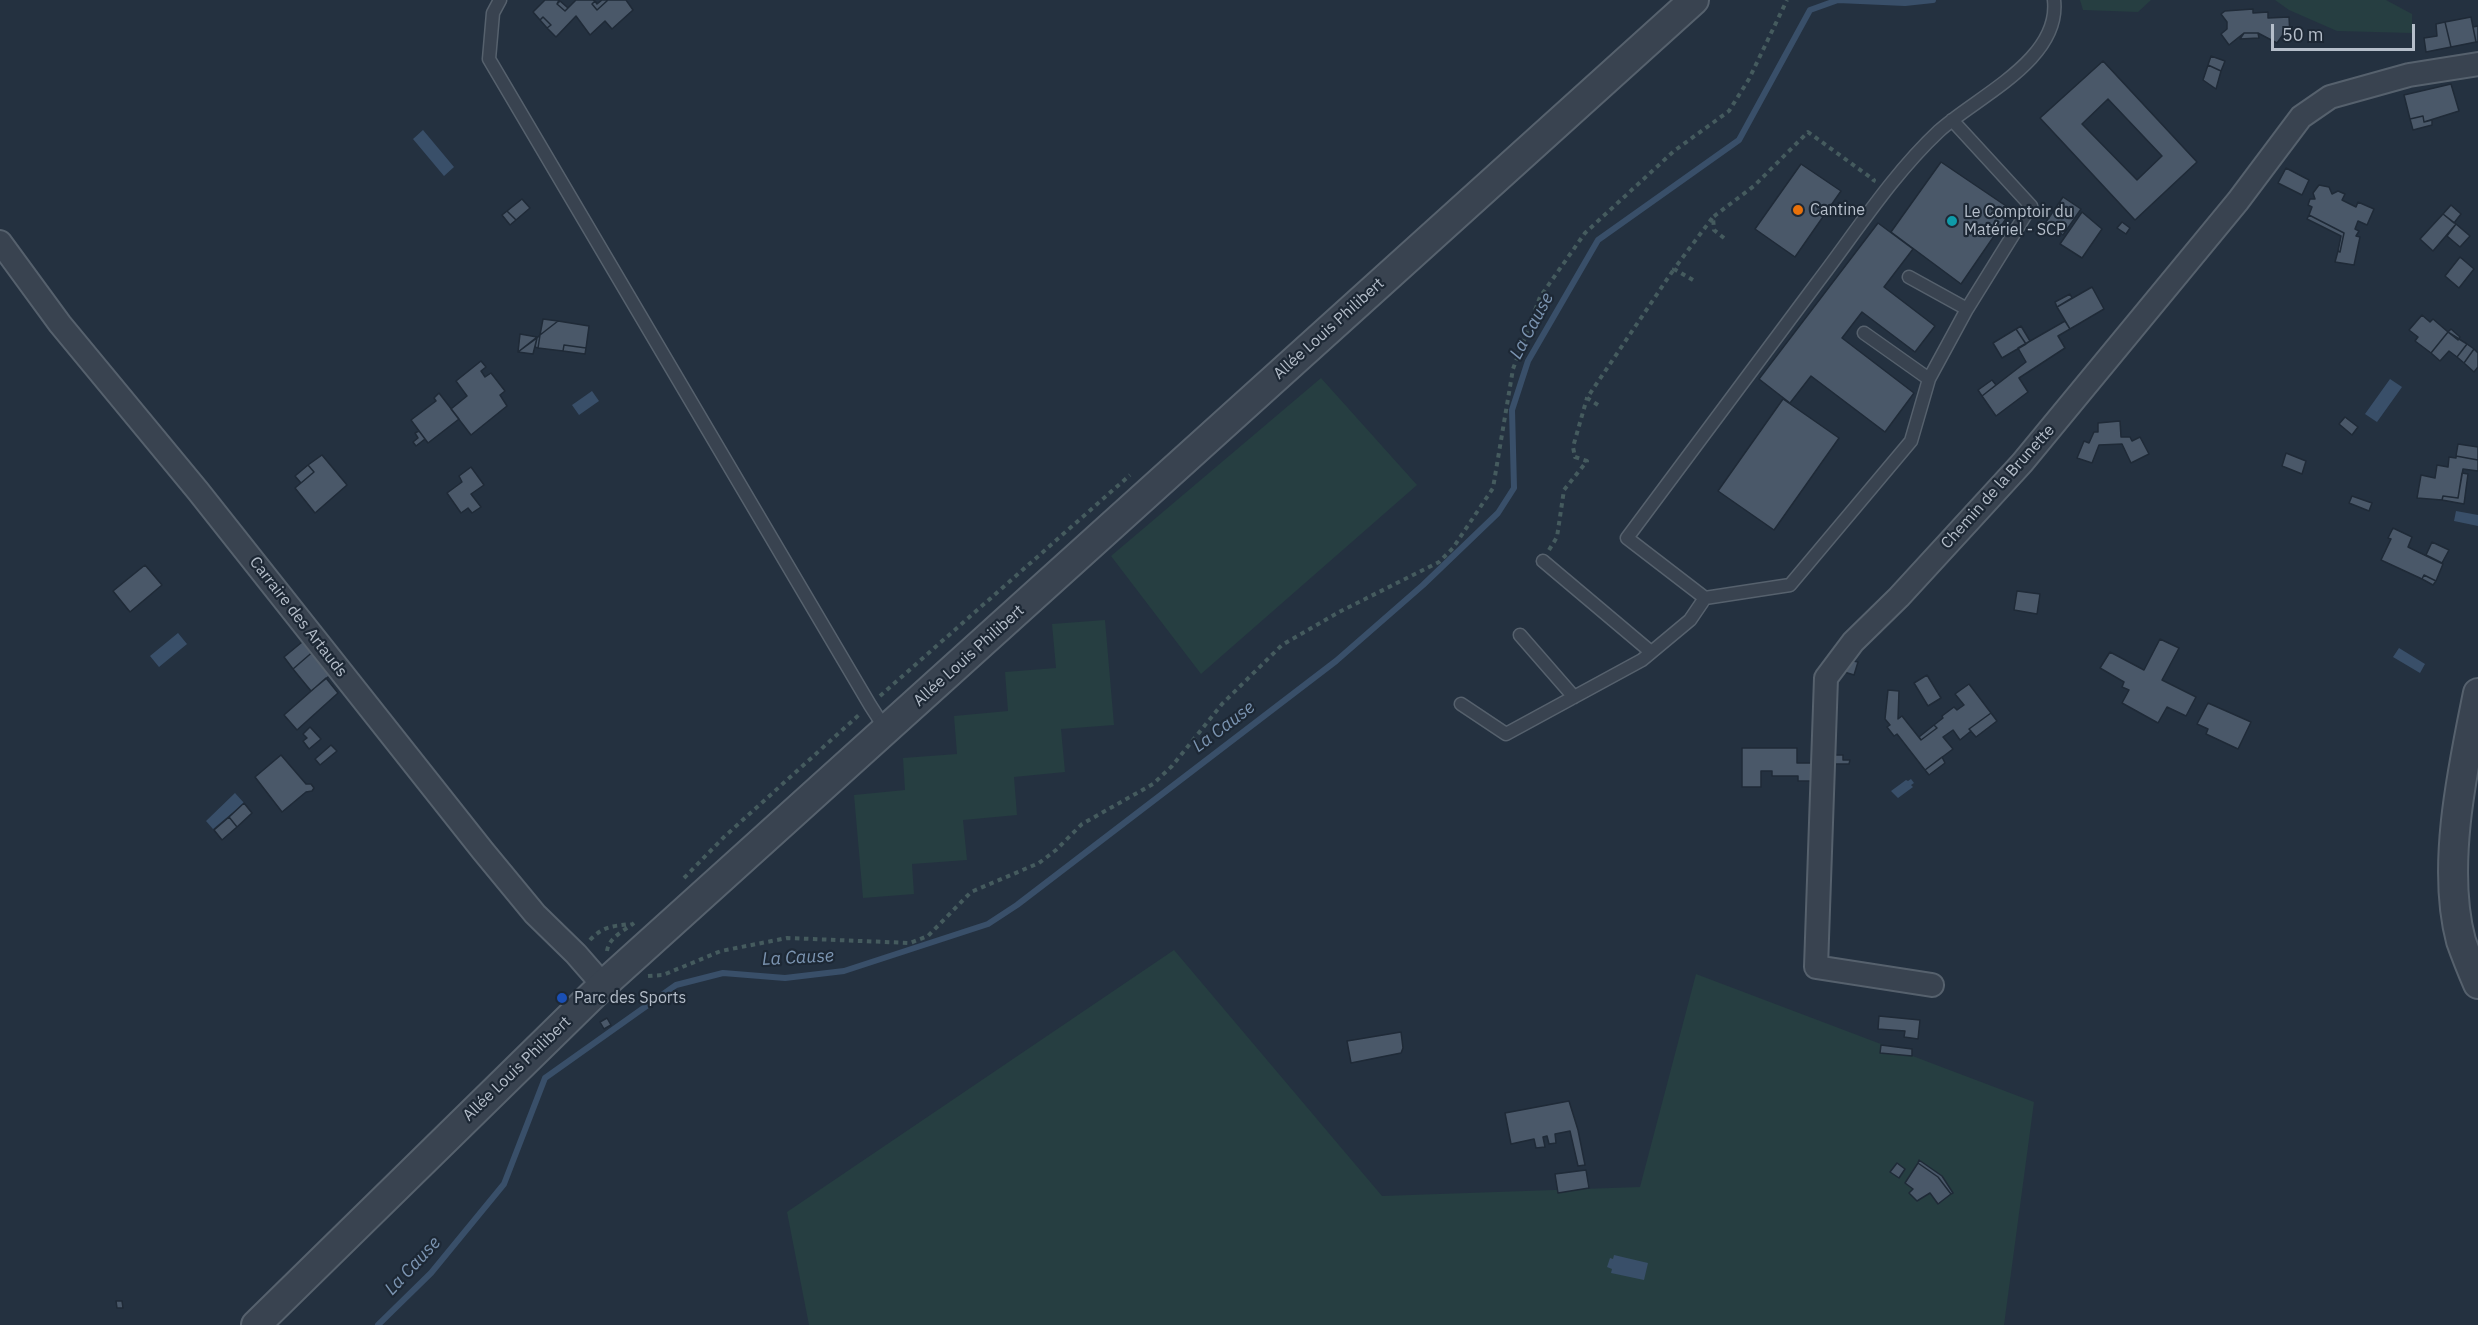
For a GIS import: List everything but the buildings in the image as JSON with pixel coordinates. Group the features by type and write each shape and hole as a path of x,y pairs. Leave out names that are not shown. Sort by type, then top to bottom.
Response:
{"street":[{"name":"Allée Louis Philibert","path":"256,1325 599,980 886,730 1694,0"},
{"name":"Chemin de la Brunette","path":"1932,985 1816,967 1826,678 1853,642 1899,597 2022,463 2238,201 2301,117 2330,97 2409,75 2478,64"},
{"name":"Carraire des Artauds","path":"0,242 60,324 213,510 483,851 535,914 599,980"},
{"path":"2478,693 2461,793 2453,883 2461,940 2478,984"}],"lane":[{"path":"500,0 494,13 489,59 886,730"},
{"path":"1706,598 1627,538 1883,195 1923,148 1952,120 2021,70 2033,57 2045,39 2052,19 2054,0"},
{"path":"1461,704 1506,734 1641,660 1690,620 1706,598 1790,585 1911,441 1929,379 1967,309 2031,206 1952,120"},
{"path":"1909,277 1967,309"},
{"path":"1864,333 1929,379"},
{"path":"1543,561 1651,652"},
{"path":"1520,635 1574,697"}],"path":[{"path":"643,977 663,975 721,951 788,938 910,944 928,936 971,891 1039,864 1082,824 1153,784 1172,766 1222,704 1282,645 1341,611 1439,562 1453,548 1493,488 1513,369 1540,297 1585,233 1674,151 1729,111 1749,79 1787,0"},
{"path":"1543,561 1557,537 1564,490 1587,461 1575,457 1573,447 1587,398 1674,269 1713,217 1754,186 1808,132 1874,180 1872,186 1883,195"},
{"path":"1713,217 1714,231 1725,238"},
{"path":"1674,269 1693,280"},
{"path":"1587,398 1598,405"},
{"path":"680,883 724,837 1138,467"},
{"path":"599,980 608,944 640,918"},
{"path":"576,954 601,929 632,924"}],"green space":[{"path":"2080,0 2151,0 2138,12 2083,10"},
{"path":"2275,0 2386,0 2412,14 2412,33 2337,31 2289,10"},
{"path":"1321,378 1417,485 1201,674 1111,556"},
{"path":"1105,620 1114,725 1061,729 1065,772 1014,777 1017,815 963,820 967,860 912,864 914,894 863,898 854,795 905,790 903,758 957,754 954,716 1008,711 1005,672 1056,668 1052,624"},
{"path":"1174,950 1382,1196 1640,1187 1696,974 2034,1102 2004,1325 809,1325 787,1212"}],"water":[{"path":"423,130 454,167 444,176 413,139"},
{"path":"2390,379 2402,387 2377,422 2365,414"},
{"path":"592,391 599,401 579,415 572,405"},
{"path":"2456,511 2478,515 2478,526 2454,521"},
{"path":"178,633 187,644 159,667 150,656"},
{"path":"2399,648 2425,664 2420,673 2393,657"},
{"path":"1911,779 1914,783 1911,785 1913,787 1898,798 1891,791 1906,780"},
{"path":"235,793 244,803 213,829 206,821"},
{"path":"1614,1255 1648,1263 1644,1280 1611,1273 1612,1269 1607,1267 1610,1258 1613,1259"}],"waterway":[{"name":"La Cause","path":"378,1325 431,1273 504,1184 545,1078 676,985 723,973 785,978 844,971 988,924 1017,905 1336,661 1423,585 1498,513 1514,488 1512,410 1528,361 1598,240 1739,140 1810,10 1838,0 1905,3 1933,0"}],"place":[{"name":"Cantine","path":"1798,210"},
{"name":"Le Comptoir du Matériel - SCP","path":"1952,221"},
{"name":"Parc des Sports","path":"562,998"}]}
